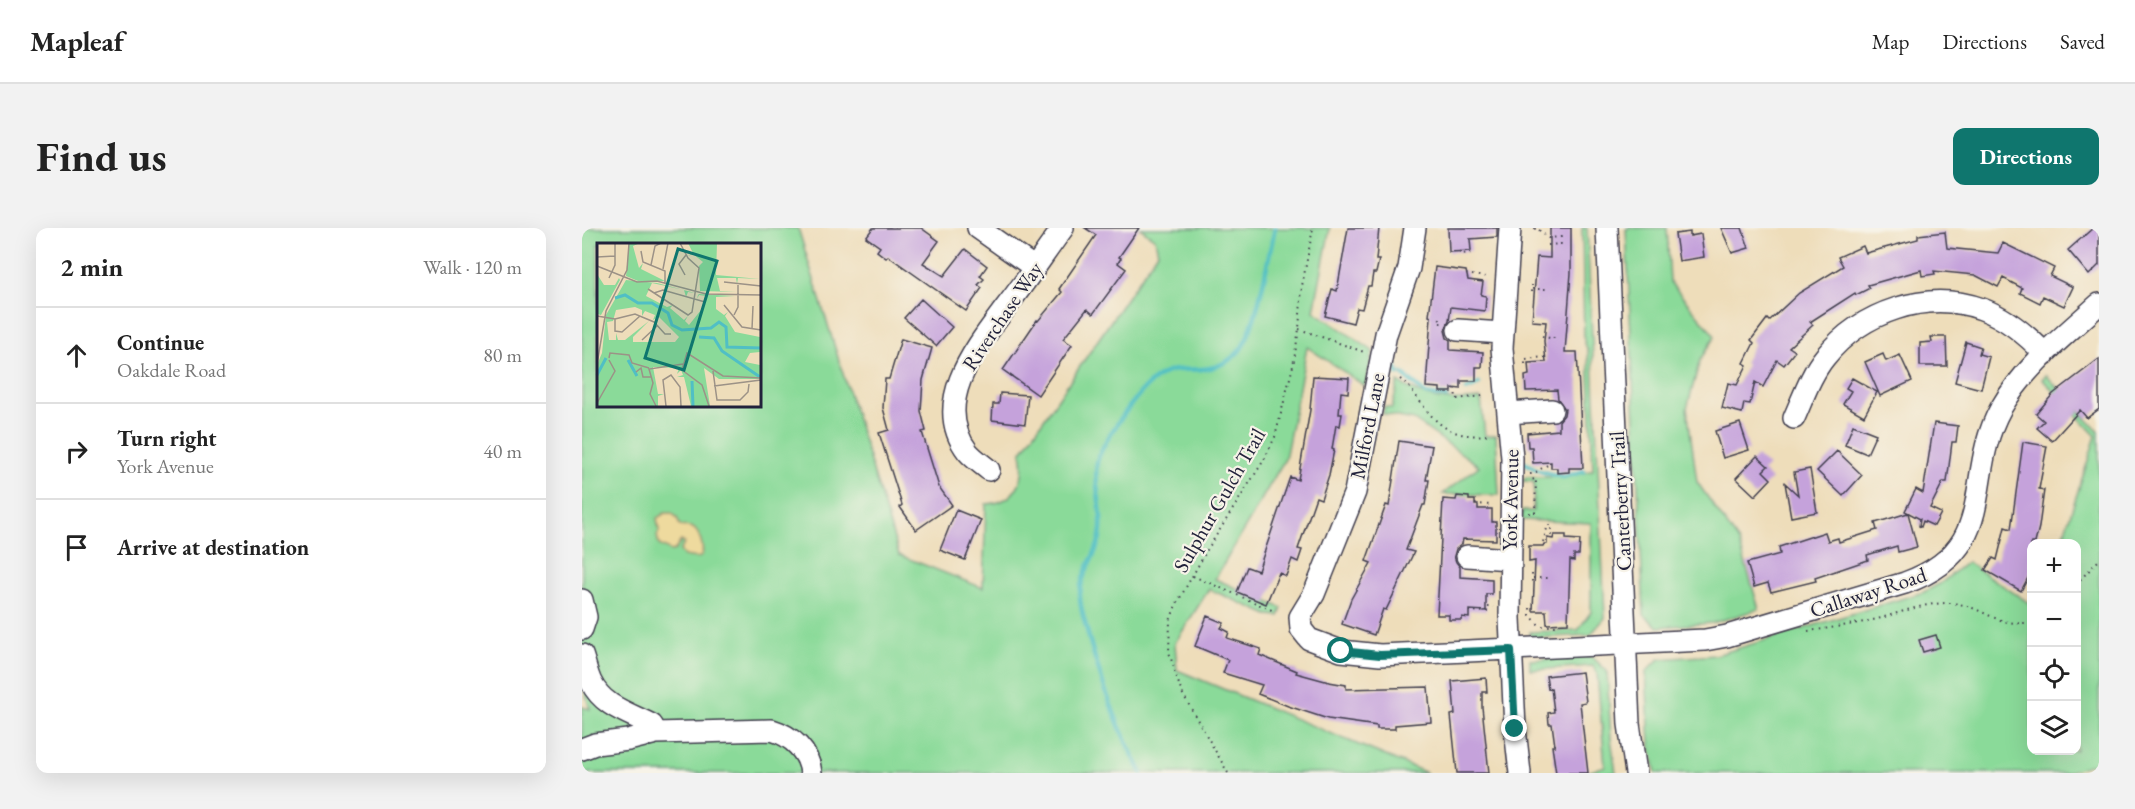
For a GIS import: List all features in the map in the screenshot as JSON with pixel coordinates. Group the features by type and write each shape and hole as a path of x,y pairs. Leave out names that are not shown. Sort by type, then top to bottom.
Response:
{"street":[{"path":"978,228 1035,268"},
{"name":"Riverchase Way","path":"989,470 970,454 960,437 955,419 956,392 962,374 974,353 1063,228"},
{"name":"Milford Lane","path":"1300,617 1314,594 1355,492 1386,334 1409,268 1415,228"},
{"name":"York Avenue","path":"1510,228 1502,333 1513,479 1510,559 1511,650 1520,773"},
{"name":"Canterberry Trail","path":"1607,228 1629,724 1636,773"},
{"path":"1794,418 1820,363 1841,339 1871,318 1902,306 1941,303 1979,308 2013,326 2031,339 2044,354"},
{"name":"Callaway Road","path":"1300,617 1301,629 1309,639 1349,652 1380,655 1626,645 1717,638 1905,583 1937,569 1955,551 1969,528 1976,504 1986,447 1998,414 2019,382 2044,354 2099,304"},
{"path":"1458,330 1502,333"},
{"path":"1508,412 1552,410"},
{"path":"1467,556 1510,559"},
{"path":"582,600 586,617 582,629"},
{"path":"582,655 591,682 603,700 652,724 656,733"},
{"path":"582,749 595,744 628,740 656,733 772,730 787,736 802,750 811,773"}],"path":[{"name":"Sulphur Gulch Trail","path":"1228,773 1181,692 1169,652 1169,630 1173,612 1264,460 1275,437 1293,366 1299,329 1302,286 1313,228"},
{"path":"1535,228 1548,238 1561,237 1560,234"},
{"path":"1548,245 1561,244 1561,247"},
{"path":"1460,251 1461,254 1472,253"},
{"path":"1466,274 1485,277 1488,279 1487,283"},
{"path":"1532,289 1547,289"},
{"path":"1299,329 1372,353"},
{"path":"1542,336 1553,339 1555,335"},
{"path":"1526,364 1525,359 1545,357"},
{"path":"1400,379 1441,426 1463,435 1487,435"},
{"path":"1455,388 1456,399 1483,396"},
{"path":"1523,475 1534,473 1543,465 1551,464"},
{"path":"1523,513 1535,513 1536,480 1524,480"},
{"path":"1475,504 1494,505 1493,511"},
{"path":"1543,542 1548,525 1551,525 1551,538"},
{"path":"2081,579 2099,561"},
{"path":"1532,574 1532,580 1548,578"},
{"path":"1193,576 1272,610"},
{"path":"1802,632 1864,622 1945,603 1970,607 2000,622 2009,624 2027,622"},
{"path":"1469,611 1487,612 1488,607 1497,607"},
{"path":"1530,608 1530,615 1540,626 1556,626 1556,624"}],"green space":[{"path":"582,228 798,228 899,555 983,588 986,504 1005,499 1017,488 1022,472 1021,453 1158,252 1155,239 1140,228 1330,228 1314,311 1373,351 1365,386 1307,347 1285,459 1215,579 1282,608 1279,616 1268,615 1209,589 1175,643 1177,670 1427,773 582,773 582,707 590,709 582,681"},
{"path":"1582,228 1587,228 1605,618 1590,635 1530,638 1530,632 1578,630 1591,612 1591,523 1522,520 1522,511 1533,511 1534,482 1522,481 1526,477 1569,477 1593,470 1588,351 1584,341"},
{"path":"1667,228 1670,282 1715,336 1700,360 1687,408 1697,482 1739,542 1759,609 1713,623 1658,627 1644,615 1626,229"},
{"path":"2046,375 2099,432 2099,762 2064,773 1656,773 1650,744 1646,672 1659,659 1716,655 1924,592 1941,583 1967,562 2027,602 2027,755 2081,755 2081,539 2062,539 2096,436 2042,379"},
{"path":"1398,382 1419,393 1438,399 1481,399 1485,436 1496,435 1499,495 1443,494 1479,466 1414,420 1383,414 1384,407 1392,408"},
{"path":"1591,656 1607,671 1611,738 1616,773 1586,773 1605,766 1597,673 1593,666 1530,670 1530,660"}],"sand":[{"path":"665,513 672,513 680,526 691,527 697,532 702,544 702,556 697,558 684,556 680,551 684,543 681,541 675,550 671,551 659,545 657,518"}],"building":[{"path":"873,228 921,228 939,241 923,263 944,276 965,249 987,266 980,276 984,279 978,285 982,288 966,311 888,256 886,258 877,251 880,247 866,237"},
{"path":"1085,228 1139,228 1119,257 1121,258 1118,263 1126,269 1093,314 1087,309 1063,339 1072,345 1038,395 1003,370 1037,320 1062,292 1059,289 1096,235"},
{"path":"1348,228 1379,228 1376,260 1379,260 1376,273 1373,273 1371,286 1368,286 1362,309 1357,308 1353,323 1325,316 1332,289 1337,291"},
{"path":"1448,228 1497,228 1497,237 1470,239 1471,251 1449,252"},
{"path":"1550,228 1571,228 1571,273 1565,352 1577,352 1583,468 1569,468 1569,472 1557,473 1557,468 1551,468 1551,462 1533,463 1532,447 1528,447 1527,433 1559,430 1559,421 1565,409 1558,399 1557,390 1526,391 1525,376 1529,375 1528,363 1546,362 1544,341 1546,322 1532,321 1537,257 1550,258"},
{"path":"1721,228 1742,228 1749,248 1732,253"},
{"path":"2093,228 2099,228 2099,265 2089,275 2068,250"},
{"path":"1690,232 1690,236 1701,234 1704,257 1679,261 1675,234"},
{"path":"1945,232 1947,248 1998,253 2003,243 2054,268 2050,276 2073,287 2064,306 2043,296 2040,303 2020,293 2022,288 2003,278 1998,287 1975,275 1934,271 1935,274 1922,276 1921,270 1868,285 1870,288 1856,295 1855,293 1810,322 1813,325 1789,347 1795,351 1784,365 1777,360 1763,387 1755,382 1750,404 1744,403 1742,413 1722,408 1728,383 1737,385 1754,343 1751,340 1767,319 1769,321 1799,293 1843,266 1838,257 1863,246 1866,253 1918,239 1918,235"},
{"path":"1435,267 1466,271 1468,280 1483,282 1481,295 1486,296 1485,311 1451,307 1445,330 1450,340 1450,350 1483,352 1482,367 1476,367 1476,381 1461,381 1461,389 1452,388 1452,392 1440,392 1440,388 1426,387 1431,317 1429,316"},
{"path":"921,299 952,327 936,346 904,318"},
{"path":"1931,337 1946,337 1947,366 1920,366 1920,343 1932,342"},
{"path":"901,339 932,348 923,380 921,411 926,431 922,432 939,487 952,505 916,530 900,507 902,505 879,433 889,430 883,408 885,379 889,379"},
{"path":"1966,342 1981,347 1979,354 1989,357 1981,389 1955,382"},
{"path":"1883,354 1886,361 1900,355 1912,381 1880,396 1865,362"},
{"path":"2099,359 2099,409 2087,418 2080,410 2052,441 2037,428 2044,421 2036,414 2053,394"},
{"path":"1313,376 1349,378 1348,393 1341,392 1339,414 1342,414 1340,426 1336,425 1329,475 1321,499 1316,497 1298,549 1302,550 1298,562 1292,559 1286,576 1279,573 1266,604 1237,592 1247,567 1258,571 1290,477 1298,480 1310,410"},
{"path":"1852,378 1877,392 1864,416 1843,404 1851,391 1846,388"},
{"path":"1000,393 1028,395 1025,424 992,420 993,404 999,404"},
{"path":"1740,423 1749,450 1723,458 1715,431"},
{"path":"1934,423 1958,426 1956,442 1952,442 1947,482 1943,482 1930,508 1941,513 1934,526 1923,521 1921,527 1919,526 1920,519 1905,511 1916,489 1923,493"},
{"path":"1853,425 1876,434 1867,454 1845,445"},
{"path":"1399,441 1432,446 1426,480 1429,480 1425,505 1423,505 1406,550 1414,552 1386,610 1383,609 1374,635 1342,624 1351,599 1371,563 1366,561 1386,505 1389,506"},
{"path":"2023,442 2047,446 2039,489 2044,490 2039,527 2036,539 2027,539 2027,580 2021,591 1985,570 1993,558 1997,560 2005,527 2011,529"},
{"path":"1837,451 1862,475 1843,496 1817,471"},
{"path":"1757,456 1768,466 1763,471 1771,479 1755,496 1736,478"},
{"path":"1810,469 1817,512 1791,517 1785,483 1798,495 1794,472"},
{"path":"1457,496 1475,500 1478,509 1492,509 1492,522 1496,522 1496,540 1463,539 1462,544 1456,549 1454,556 1460,567 1460,577 1492,579 1492,594 1486,594 1486,611 1469,610 1469,618 1449,620 1449,615 1437,615 1443,499 1456,500"},
{"path":"956,510 981,520 965,560 940,550"},
{"path":"1908,513 1917,547 1898,552 1897,546 1867,555 1868,560 1815,578 1816,581 1771,592 1768,583 1754,587 1747,563 1780,554 1779,547 1825,532 1828,541 1838,538 1839,542 1877,530 1875,523"},
{"path":"1554,535 1566,535 1566,539 1580,540 1579,555 1574,555 1574,561 1570,560 1568,623 1547,624 1546,611 1533,611 1535,561 1529,562 1529,546 1543,546 1547,544 1547,538 1553,539"},
{"path":"1207,616 1224,623 1221,628 1229,632 1227,638 1261,649 1259,655 1297,671 1296,673 1346,685 1346,689 1428,687 1431,722 1395,725 1395,729 1377,729 1377,726 1328,719 1258,694 1262,685 1223,673 1228,660 1195,646"},
{"path":"1936,635 1940,647 1923,652 1919,640"},
{"path":"1582,672 1586,702 1580,703 1588,773 1556,773 1552,746 1555,746 1548,713 1554,712 1551,688 1548,689 1546,676"},
{"path":"1486,678 1487,692 1482,692 1482,707 1489,773 1457,773 1451,715 1455,714 1452,681"}],"waterway":[{"path":"1142,773 1111,707 1081,605 1081,585 1100,538 1101,512 1096,478 1097,462 1119,422 1147,386 1170,371 1218,366 1240,350 1252,326 1257,309 1275,228"},
{"path":"1394,362 1398,374"},
{"path":"1402,374 1426,394 1447,397"},
{"path":"1466,390 1479,384"},
{"path":"1521,461 1536,469"},
{"path":"1540,471 1563,477 1584,471"}],"route":[{"path":"1341,651 1380,655 1511,650 1515,729"}]}
